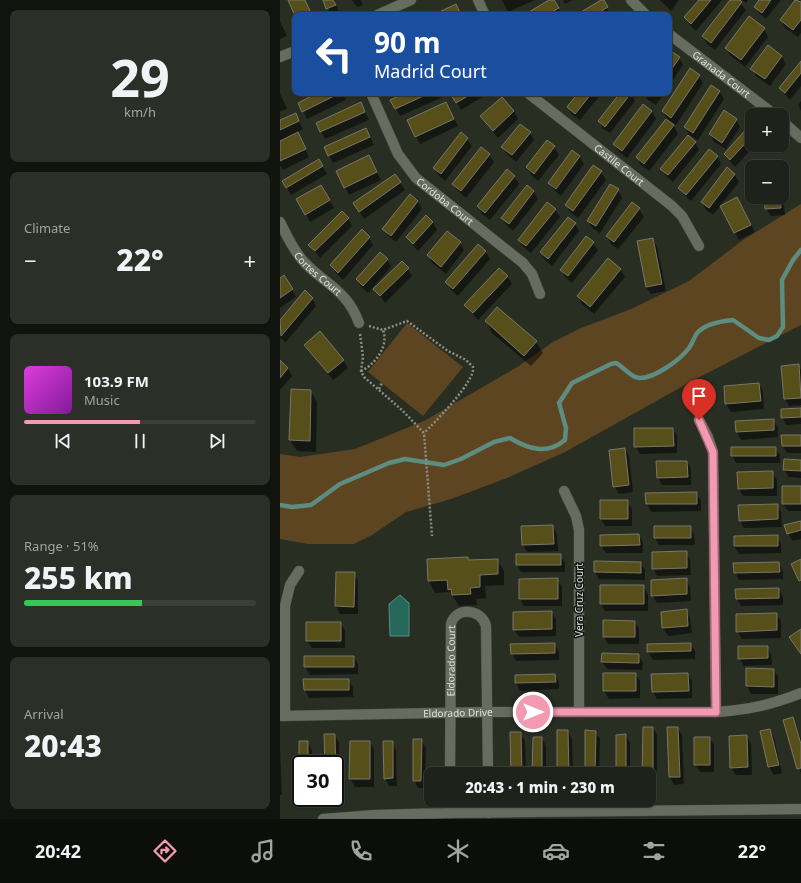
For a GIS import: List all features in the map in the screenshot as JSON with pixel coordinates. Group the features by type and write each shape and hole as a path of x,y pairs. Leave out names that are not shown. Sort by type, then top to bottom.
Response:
{"street":[{"path":"383,12 411,0"},
{"path":"478,0 484,12"},
{"path":"631,0 643,12"},
{"name":"Granada Court","path":"672,36 766,108"},
{"path":"280,57 292,52"},
{"name":"Cordoba Court","path":"372,96 398,154 406,167 429,189 523,263 532,274 540,294"},
{"name":"Castile Court","path":"532,96 672,206 682,216 699,246"},
{"path":"789,127 801,138"},
{"name":"Cortes Court","path":"280,222 296,251 305,262 349,302 359,323"},
{"path":"699,420 713,452 716,712"},
{"name":"Vera Cruz Court","path":"564,491 576,516 579,530 579,712"},
{"path":"282,716 285,606 290,585 299,571"},
{"name":"Eldorado Court","path":"450,767 451,624 457,615 473,612 482,617 486,626 488,767"},
{"name":"Eldorado Drive","path":"282,716 487,712 742,711 764,707 801,694"},
{"path":"450,807 450,813"},
{"path":"489,807 489,813"},
{"path":"323,819 375,815 450,813 801,809"}],"path":[{"path":"424,433 455,399 472,375 472,367 466,360 448,351 407,321 383,330 359,323 360,348 363,357 361,371 364,377 424,433 432,536"},
{"path":"361,371 366,368 380,352 385,342 383,330"},
{"path":"378,389 382,383"}],"shaded area":[{"path":"801,204 801,325 692,381 565,452 507,478 451,499 406,512 372,535 354,544 308,544 280,539 280,454 300,457 355,449 424,421 519,366 553,342 581,328 631,309 689,281 743,240"},
{"path":"407,323 463,367 423,416 368,372"}],"water":[{"path":"400,595 409,603 409,636 390,636 389,604"}],"building":[{"path":"288,0 305,0 311,12 293,12"},
{"path":"323,0 333,0 336,5 326,9"},
{"path":"549,0 554,0 559,8 552,12 529,12"},
{"path":"601,0 604,0 608,7 600,12 581,12"},
{"path":"699,0 711,0 691,24 684,17"},
{"path":"730,0 740,0 742,2 711,43 702,36"},
{"path":"759,0 771,0 762,13 754,7"},
{"path":"795,0 801,2 801,20 793,30 780,20"},
{"path":"456,4 460,12 439,12"},
{"path":"749,16 765,28 741,60 725,48"},
{"path":"768,45 782,56 765,79 750,69"},
{"path":"672,52 680,57 672,69"},
{"path":"801,61 801,73 785,93 779,88"},
{"path":"690,68 700,75 671,118 662,111"},
{"path":"711,85 720,91 693,133 684,127"},
{"path":"311,96 334,96 302,112 298,103"},
{"path":"399,96 423,96 395,109 390,100"},
{"path":"452,96 468,96 456,103"},
{"path":"576,96 590,96 575,114 567,107"},
{"path":"618,96 629,96 605,127 598,121"},
{"path":"502,97 514,111 493,131 480,116"},
{"path":"361,102 365,112 320,132 316,123"},
{"path":"446,102 454,119 415,137 407,120"},
{"path":"643,104 652,111 622,151 613,144"},
{"path":"724,110 737,119 722,143 709,134"},
{"path":"296,113 299,121 280,130 280,120"},
{"path":"666,119 674,125 644,164 636,157"},
{"path":"520,124 531,132 512,155 501,147"},
{"path":"366,128 370,137 328,156 324,147"},
{"path":"745,130 745,144 730,160 724,154"},
{"path":"298,132 306,149 280,161 280,141"},
{"path":"461,132 468,138 441,174 433,168"},
{"path":"688,135 696,142 668,175 660,169"},
{"path":"547,140 555,146 534,174 526,167"},
{"path":"481,147 490,154 461,191 452,184"},
{"path":"709,149 718,156 686,195 678,188"},
{"path":"572,150 580,156 556,189 548,183"},
{"path":"369,155 377,172 344,188 336,171"},
{"path":"319,159 323,166 286,188 282,181"},
{"path":"593,165 602,171 573,211 565,205"},
{"path":"727,167 735,174 709,208 701,202"},
{"path":"507,169 515,176 485,213 477,206"},
{"path":"395,174 401,182 359,212 353,203"},
{"path":"610,184 619,189 596,226 587,221"},
{"path":"321,185 330,200 305,215 296,199"},
{"path":"527,185 534,191 509,224 501,218"},
{"path":"410,194 418,201 391,236 382,229"},
{"path":"737,197 751,225 734,233 720,206"},
{"path":"547,202 556,209 526,246 518,240"},
{"path":"632,202 640,208 614,242 606,236"},
{"path":"765,204 781,204 781,208 765,209"},
{"path":"342,211 349,218 315,251 308,245"},
{"path":"426,215 433,222 413,244 406,237"},
{"path":"568,217 576,223 548,259 540,252"},
{"path":"362,229 370,237 338,273 330,265"},
{"path":"447,231 461,242 441,267 427,255"},
{"path":"586,236 594,242 568,276 560,270"},
{"path":"653,238 662,284 646,287 637,241"},
{"path":"478,244 486,251 453,289 445,282"},
{"path":"380,252 388,259 363,286 356,279"},
{"path":"608,258 621,269 590,307 577,296"},
{"path":"402,261 409,268 380,296 373,289"},
{"path":"499,268 508,276 473,313 464,305"},
{"path":"284,275 293,289 280,298 280,278"},
{"path":"305,290 313,298 281,336 280,320"},
{"path":"497,307 537,341 524,356 485,321"},
{"path":"320,331 344,360 328,373 304,345"},
{"path":"280,360 288,368 280,378"},
{"path":"799,364 801,398 784,399 781,366"},
{"path":"759,383 761,401 725,404 724,386"},
{"path":"291,389 311,390 310,441 289,440"},
{"path":"801,408 801,417 781,418 781,409"},
{"path":"774,419 774,430 736,432 735,421"},
{"path":"634,428 673,428 674,446 634,447"},
{"path":"781,435 801,435 801,446 782,446"},
{"path":"731,447 776,447 776,456 731,456"},
{"path":"625,448 629,485 613,487 609,450"},
{"path":"784,459 801,460 801,471 783,470"},
{"path":"656,461 687,461 688,477 657,478"},
{"path":"773,471 773,488 738,489 737,472"},
{"path":"782,486 801,486 801,504 782,504"},
{"path":"697,492 697,504 646,504 645,493"},
{"path":"600,500 628,500 628,519 600,519"},
{"path":"778,504 778,519 739,521 738,505"},
{"path":"801,521 801,530 787,534 784,525"},
{"path":"553,525 554,544 522,545 521,526"},
{"path":"654,526 691,526 691,538 654,538"},
{"path":"639,534 640,545 600,546 600,535"},
{"path":"778,535 778,546 734,546 734,536"},
{"path":"687,551 687,568 652,569 652,552"},
{"path":"516,554 561,554 561,565 516,565"},
{"path":"468,557 468,560 498,559 498,574 480,575 480,587 470,588 471,594 452,595 451,589 448,590 447,580 428,581 427,559"},
{"path":"801,559 801,580 799,581 791,564"},
{"path":"594,561 641,562 641,573 594,572"},
{"path":"779,562 780,572 734,573 733,563"},
{"path":"336,572 355,572 354,607 335,606"},
{"path":"558,578 558,599 519,599 519,579"},
{"path":"687,578 687,594 651,596 651,580"},
{"path":"600,585 644,585 644,604 600,604"},
{"path":"779,588 779,598 736,599 735,589"},
{"path":"687,609 688,626 662,628 661,612"},
{"path":"552,611 552,629 513,630 513,612"},
{"path":"777,613 777,630 736,632 736,614"},
{"path":"603,620 635,621 635,637 603,637"},
{"path":"306,622 341,622 341,641 306,641"},
{"path":"801,629 801,654 789,637"},
{"path":"555,643 555,653 511,654 510,644"},
{"path":"691,643 691,651 647,652 647,644"},
{"path":"738,646 768,646 768,658 738,659"},
{"path":"602,653 639,654 639,663 601,662"},
{"path":"304,656 354,656 354,667 304,667"},
{"path":"746,668 774,669 774,687 746,686"},
{"path":"603,673 636,673 636,691 603,691"},
{"path":"688,673 689,691 652,692 651,674"},
{"path":"555,674 556,682 515,683 515,675"},
{"path":"303,679 349,679 349,690 304,690"},
{"path":"793,717 801,744 801,768 797,769 783,720"},
{"path":"643,727 653,727 653,767 642,767"},
{"path":"667,727 678,727 680,777 669,777"},
{"path":"770,729 779,765 768,767 760,731"},
{"path":"557,730 568,730 569,767 557,767"},
{"path":"585,730 596,731 595,767 585,767"},
{"path":"510,732 521,732 522,767 511,767"},
{"path":"324,734 335,734 335,755 325,755"},
{"path":"626,734 626,767 616,767 616,735"},
{"path":"747,735 748,767 730,768 729,736"},
{"path":"533,737 542,737 542,767 532,767"},
{"path":"694,737 710,737 710,765 694,765"},
{"path":"413,739 422,739 421,781 413,781"},
{"path":"299,741 308,741 308,755 299,755"},
{"path":"350,741 370,741 370,779 349,779"},
{"path":"383,741 393,741 393,778 384,779"}],"waterway":[{"path":"280,505 292,507 311,505 340,484 389,463 405,459 444,465 461,459 494,442 510,438 524,445 538,449 551,448 558,445 565,440 566,428 559,403 572,383 616,363 636,377 639,378 652,375 667,368 680,357 689,348 697,334 702,329 706,326 719,322 733,320 759,338 769,340 777,336 783,327 782,280 793,260 801,250"}],"route":[{"path":"533,712 716,712 713,452 708,437 699,420"}]}
